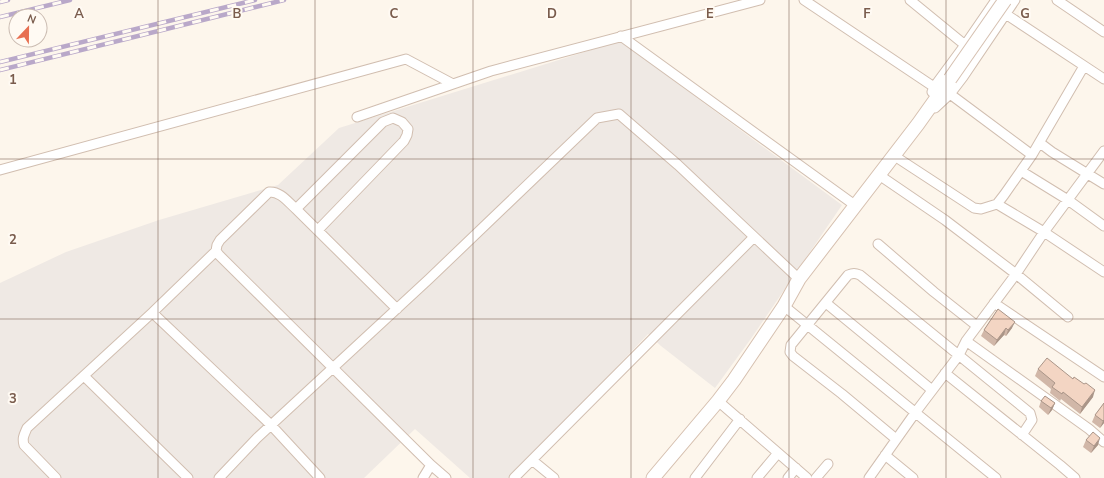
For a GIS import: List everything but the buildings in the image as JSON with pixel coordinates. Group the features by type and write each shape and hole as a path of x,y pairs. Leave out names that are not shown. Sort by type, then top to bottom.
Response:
{"street":[{"path":"357,117 491,71 760,0"},
{"path":"804,0 934,87"},
{"path":"910,0 965,45"},
{"path":"653,478 734,380 784,306 799,280 918,124 1005,0"},
{"path":"918,124 950,94 1015,0"},
{"path":"1058,0 1104,32"},
{"path":"918,124 934,87 994,2 1006,14 1104,79"},
{"path":"621,36 856,206"},
{"path":"0,170 406,59 453,84"},
{"path":"893,155 974,208 981,209 997,204 1040,143 1084,66"},
{"path":"950,94 1032,155"},
{"path":"219,478 257,438 398,309 597,118 619,114 678,165 799,280"},
{"path":"296,209 383,122 393,118 402,122 408,129 404,141 318,230"},
{"path":"1040,143 1104,184"},
{"path":"872,477 896,439 959,355 966,341 1104,151"},
{"path":"1021,170 1068,200 1104,226"},
{"path":"879,175 945,220 1016,274 1068,317"},
{"path":"56,478 24,445 22,440 27,428 153,312 216,251 220,240 270,192 275,192 281,195 398,309"},
{"path":"997,204 1044,232 1104,272"},
{"path":"514,478 754,237"},
{"path":"878,244 934,292 977,326"},
{"path":"216,251 431,465 446,478"},
{"path":"896,439 790,352 791,346 848,275 856,273 860,275 1030,413 1032,420 1022,435"},
{"path":"826,302 932,390"},
{"path":"994,303 1104,377"},
{"path":"784,306 996,478"},
{"path":"153,312 271,426 320,478"},
{"path":"966,341 1089,429 1104,442"},
{"path":"945,373 1075,478"},
{"path":"84,376 188,478"},
{"path":"718,400 807,478"},
{"path":"695,478 740,419"},
{"path":"757,478 778,453"},
{"path":"885,455 913,478"},
{"path":"532,460 554,478"},
{"path":"816,478 828,464"},
{"path":"423,478 431,465"},
{"path":"788,478 796,468"}],"shaded area":[{"path":"620,41 842,205 750,340 715,388 648,334 511,478 470,478 415,429 364,478 0,478 0,283 66,252 159,220 278,185 339,128"}],"railway":[{"path":"0,2 8,0"},
{"path":"0,17 70,0"},
{"path":"0,62 255,0"},
{"path":"0,70 284,0"}]}
